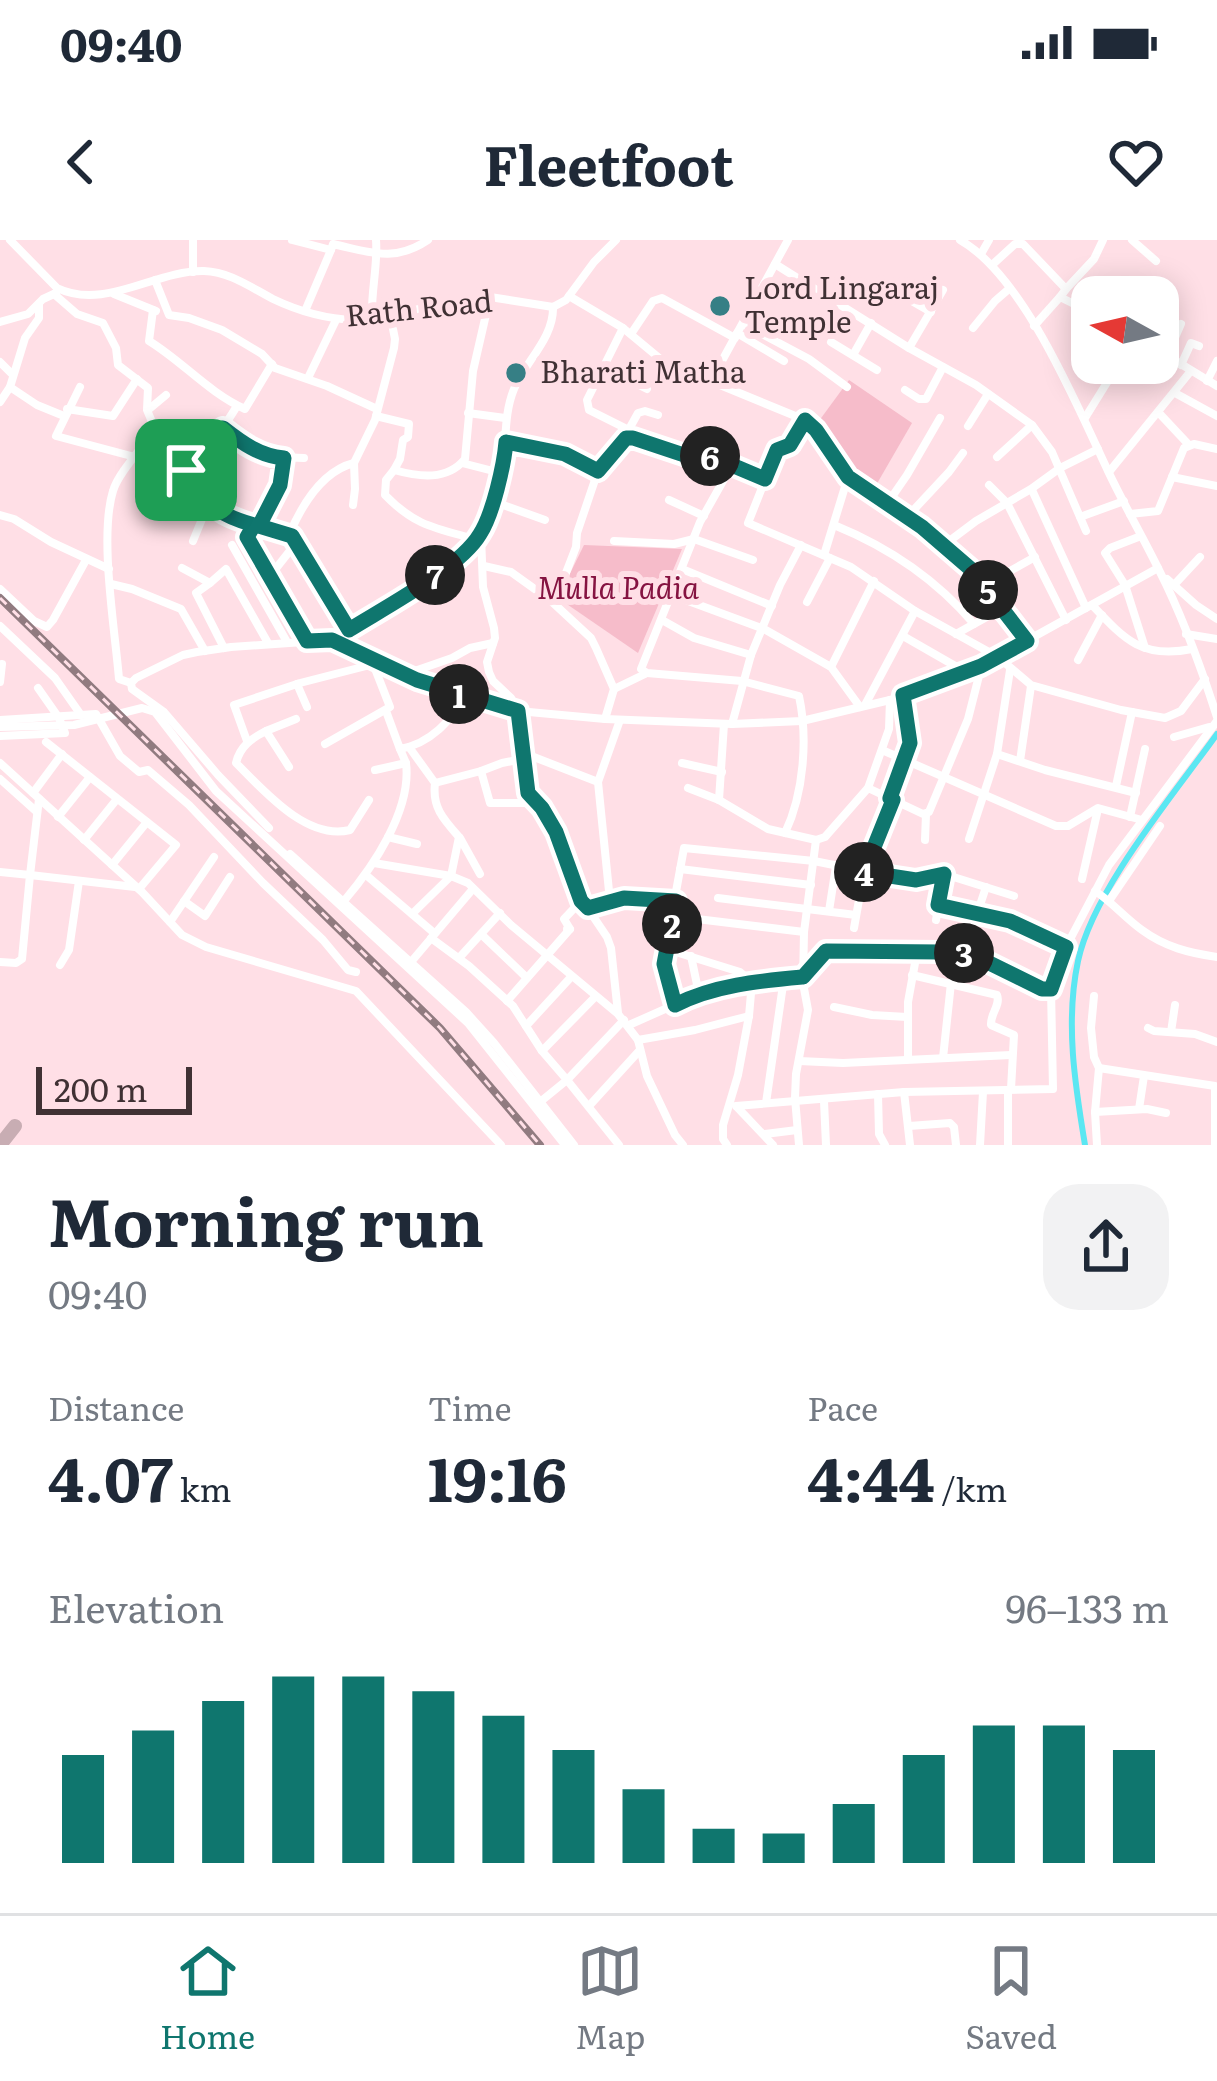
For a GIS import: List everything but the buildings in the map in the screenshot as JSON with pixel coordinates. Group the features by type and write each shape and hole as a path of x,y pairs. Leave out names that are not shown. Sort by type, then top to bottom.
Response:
{"street":[{"path":"10,240 57,293 83,316 103,323 116,348 118,365 148,388 147,410 155,429 113,488 108,522 118,679 131,683 183,655 332,640 444,570 478,537 501,473 505,418 515,386 547,333 553,307 569,296 616,240"},
{"path":"193,240 193,272"},
{"path":"372,317 376,240"},
{"path":"305,310 333,244 377,254 408,252 428,240"},
{"path":"711,380 788,240"},
{"path":"960,240 981,254 1010,289 1084,419 1160,571 1205,679 1215,722 1142,820 1102,896"},
{"path":"981,254 989,240"},
{"path":"1034,326 1094,259 1103,240"},
{"path":"1132,240 1156,261"},
{"path":"297,241 331,250"},
{"path":"992,265 1015,244 1032,244 1071,299"},
{"path":"776,264 1032,425 1060,468 1086,531"},
{"name":"Rath Road","path":"57,293 112,293 203,271 233,277 277,301 336,320 490,297 553,307"},
{"path":"155,280 169,315"},
{"path":"973,328 1010,289"},
{"path":"909,348 943,290"},
{"path":"0,322 28,314 57,293"},
{"path":"112,293 222,330 262,354 275,368 410,424 400,459 386,480 385,496 404,514 428,526 478,537"},
{"path":"83,316 88,294"},
{"path":"569,296 627,331 664,362 805,420 848,477 944,545 985,586 1027,641"},
{"path":"903,296 931,312"},
{"path":"394,470 432,476 460,466 465,459 473,371 490,297"},
{"path":"699,458 633,438 589,410 587,400 603,368 653,301 662,298 784,361"},
{"path":"0,402 39,318 39,304"},
{"path":"153,310 148,341 244,410 272,364"},
{"path":"352,505 354,463 377,412 395,339 390,314"},
{"path":"308,378 336,320"},
{"path":"743,323 809,359 847,387"},
{"path":"854,355 871,323"},
{"path":"831,342 877,370"},
{"path":"1198,346 1191,343 1180,365 1212,384 1217,361"},
{"path":"0,362 12,374"},
{"path":"904,390 926,399 943,367"},
{"path":"603,368 647,389"},
{"path":"1108,472 1190,372"},
{"path":"10,387 37,405 66,413 113,416 137,380"},
{"path":"1084,419 1105,384"},
{"path":"80,387 56,436 136,458"},
{"path":"1175,393 1217,416"},
{"path":"968,426 988,394"},
{"path":"147,410 166,395"},
{"path":"186,470 237,406"},
{"path":"550,600 576,548 598,471 638,412 658,415"},
{"path":"1159,412 1189,445 1217,449"},
{"path":"468,413 505,418"},
{"path":"887,504 940,418"},
{"path":"805,420 790,445 777,450 748,523 874,581 915,611 998,657 1031,685 1159,718 1174,716 1205,679"},
{"path":"997,457 1032,425"},
{"path":"223,428 271,457 304,458"},
{"path":"152,434 222,514 293,539 349,630"},
{"path":"699,458 710,434"},
{"path":"506,442 565,454 598,471"},
{"path":"1130,514 1158,511 1178,457 1189,445"},
{"path":"944,545 976,520 1099,449"},
{"path":"907,517 963,453"},
{"path":"699,458 704,454 765,479"},
{"path":"284,458 280,485 247,537 307,641"},
{"path":"270,576 293,539 302,504 344,465 354,463"},
{"path":"462,463 501,473"},
{"path":"647,674 642,664 704,516 732,464"},
{"path":"807,602 827,557 848,477"},
{"path":"1172,477 1217,486"},
{"path":"989,484 1007,503 1066,620"},
{"path":"1031,489 1089,606 1119,633 1144,647 1163,654 1192,649"},
{"path":"669,500 704,516"},
{"path":"492,501 545,520"},
{"path":"1080,517 1124,501"},
{"path":"193,541 209,502"},
{"path":"0,515 109,569"},
{"path":"834,525 905,562 974,624"},
{"path":"1141,536 1106,551 1106,556 1126,585 1144,647"},
{"path":"478,537 483,587 494,628 487,662 493,681 518,711 528,803 490,803 482,771"},
{"path":"614,541 674,544 694,539 753,560"},
{"path":"232,544 287,642"},
{"path":"719,800 728,724 751,655 801,545"},
{"path":"985,586 1035,557"},
{"path":"1174,585 1201,557"},
{"path":"0,589 34,622 47,627 86,560"},
{"path":"484,566 511,572 591,638 614,689 605,719"},
{"path":"182,568 210,583"},
{"path":"224,648 196,593 226,569 268,644"},
{"path":"682,569 772,606"},
{"path":"332,640 405,675 518,711 728,724 802,721 890,700 981,666 1160,571"},
{"path":"1160,571 1217,619"},
{"path":"831,668 874,581"},
{"path":"111,584 181,609 205,651"},
{"path":"672,595 764,629 831,668 862,707"},
{"path":"956,634 1003,608"},
{"path":"862,707 915,611"},
{"path":"1078,660 1102,616"},
{"path":"662,620 694,638 751,655"},
{"path":"0,626 55,677 81,715"},
{"path":"1186,634 1217,639"},
{"path":"903,636 965,672"},
{"path":"405,675 493,643"},
{"path":"248,743 234,705 373,662"},
{"path":"325,744 390,707 373,662"},
{"path":"0,682 2,664"},
{"path":"925,840 926,814 968,719 981,666"},
{"path":"969,839 997,754 1011,668"},
{"path":"614,689 647,674 742,681 797,693 802,763 785,832"},
{"path":"131,683 132,689 164,712 265,831"},
{"path":"297,684 308,707"},
{"path":"1020,761 1031,685"},
{"path":"2,732 67,731 38,688"},
{"path":"854,928 864,872 911,734 903,695"},
{"path":"405,748 423,743 447,723 467,696"},
{"path":"688,788 719,800 761,826 816,840 832,831 868,788 889,729 890,700"},
{"path":"2,732 74,725 149,710 171,730 216,791 466,1012 569,1145"},
{"path":"386,711 405,748 435,782 433,799 439,813 480,874"},
{"path":"1115,787 1132,712"},
{"path":"2,732 96,714 120,756 139,772 148,770 189,805 348,970 356,972"},
{"path":"296,719 248,743 236,763 268,795 324,831 350,830 369,800"},
{"path":"610,901 598,782 620,720"},
{"path":"1174,737 1215,722"},
{"path":"266,731 289,766"},
{"path":"46,742 176,845 138,888"},
{"path":"344,902 388,837 408,780 405,748"},
{"path":"1130,817 1145,749"},
{"path":"882,751 1061,827 1098,808 1142,820"},
{"path":"0,962 22,959 36,795 62,754"},
{"path":"997,754 1136,793"},
{"path":"435,782 522,755 598,782"},
{"path":"0,763 138,888 182,935 206,947 356,991 501,1145"},
{"path":"375,770 406,763"},
{"path":"682,763 722,772"},
{"path":"58,817 90,777"},
{"path":"0,778 37,812"},
{"path":"868,788 926,814"},
{"path":"216,791 265,831 468,1023 569,1145"},
{"path":"528,793 556,832 585,904 611,948 624,1020"},
{"path":"84,839 118,799"},
{"path":"1082,879 1098,808"},
{"path":"112,865 147,822"},
{"path":"734,1103 1053,1088 1051,989 1066,947 1160,826"},
{"path":"388,837 417,844"},
{"path":"412,914 452,876 459,837"},
{"path":"799,1145 795,1101 808,1010 804,932 816,840"},
{"path":"675,1005 664,964 681,851 688,847 814,861 916,880 944,874 1014,896"},
{"path":"170,922 214,857"},
{"path":"374,863 468,883 624,1020 639,1045 646,1076 662,1110 683,1145"},
{"path":"830,911 836,866"},
{"path":"680,869 811,885"},
{"path":"0,872 138,888"},
{"path":"936,920 944,874"},
{"path":"366,875 507,1001 619,1145"},
{"path":"184,901 205,916 230,877"},
{"path":"60,965 69,950 80,881"},
{"path":"977,914 986,887"},
{"path":"411,962 472,890"},
{"path":"1102,896 1166,944 1217,957"},
{"path":"507,1001 568,929 564,919 585,904 639,897 676,901"},
{"path":"718,898 856,915"},
{"path":"938,905 1010,921 1066,947"},
{"path":"459,958 500,913"},
{"path":"674,914 804,932"},
{"path":"481,934 527,978"},
{"path":"666,949 740,972 752,982"},
{"path":"539,1102 567,1080 624,1020 699,994 803,977 826,951 975,956 1051,989"},
{"path":"908,1059 907,1017 916,952"},
{"path":"691,956 699,994"},
{"path":"913,975 997,995 991,1025 1012,1033 1009,1145"},
{"path":"526,1025 571,977"},
{"path":"766,1103 784,979"},
{"path":"727,1145 723,1125 734,1103 752,982"},
{"path":"943,1058 951,983"},
{"path":"1094,996 1091,1028 1099,1068 1097,1145"},
{"path":"542,1051 595,997"},
{"path":"1172,1031 1175,1005"},
{"path":"834,1007 907,1017"},
{"path":"589,1106 639,1045 749,1016"},
{"path":"1148,1028 1217,1042"},
{"path":"799,1060 843,1063 1011,1055"},
{"path":"1099,1068 1216,1085 1215,1145"},
{"path":"1138,1109 1144,1076"},
{"path":"904,1092 910,1145"},
{"path":"979,1145 983,1092"},
{"path":"878,1094 879,1134 885,1145"},
{"path":"824,1101 826,1145"},
{"path":"734,1103 773,1145"},
{"path":"1095,1112 1138,1109 1166,1113"},
{"path":"909,1126 950,1123 956,1145"},
{"path":"763,1135 797,1130"}],"green space":[{"path":"849,380 912,423 875,487 850,470 816,425"},
{"name":"Mulla Padia","path":"584,545 682,549 638,653 558,598"}],"waterway":[{"path":"1085,1145 1072,1030 1078,961 1117,874 1217,734"}],"taxiway":[{"path":"0,1145 15,1126"}],"railway":[{"path":"0,598 440,1028 540,1145"}],"place":[{"name":"Lord Lingaraj Temple","path":"720,306"},
{"name":"Bharati Matha","path":"516,373"}],"route":[{"path":"805,420 848,477 960,558 1027,641 981,666 903,695 910,743 864,872 916,880 944,874 938,905 1010,921 1066,947 1051,989 963,953 826,951 803,977 752,982 699,994 675,1005 664,957 676,901 624,898 588,908 581,901 556,832 528,793 518,711 417,680 332,640 307,641 247,537 254,525 214,508 186,470 223,428 246,446 284,458 280,485 259,526 292,536 349,630 444,570 480,534 500,478 506,442 565,454 598,471 626,438 633,438 693,458 708,455 765,479 777,450 790,445 805,420"}]}
